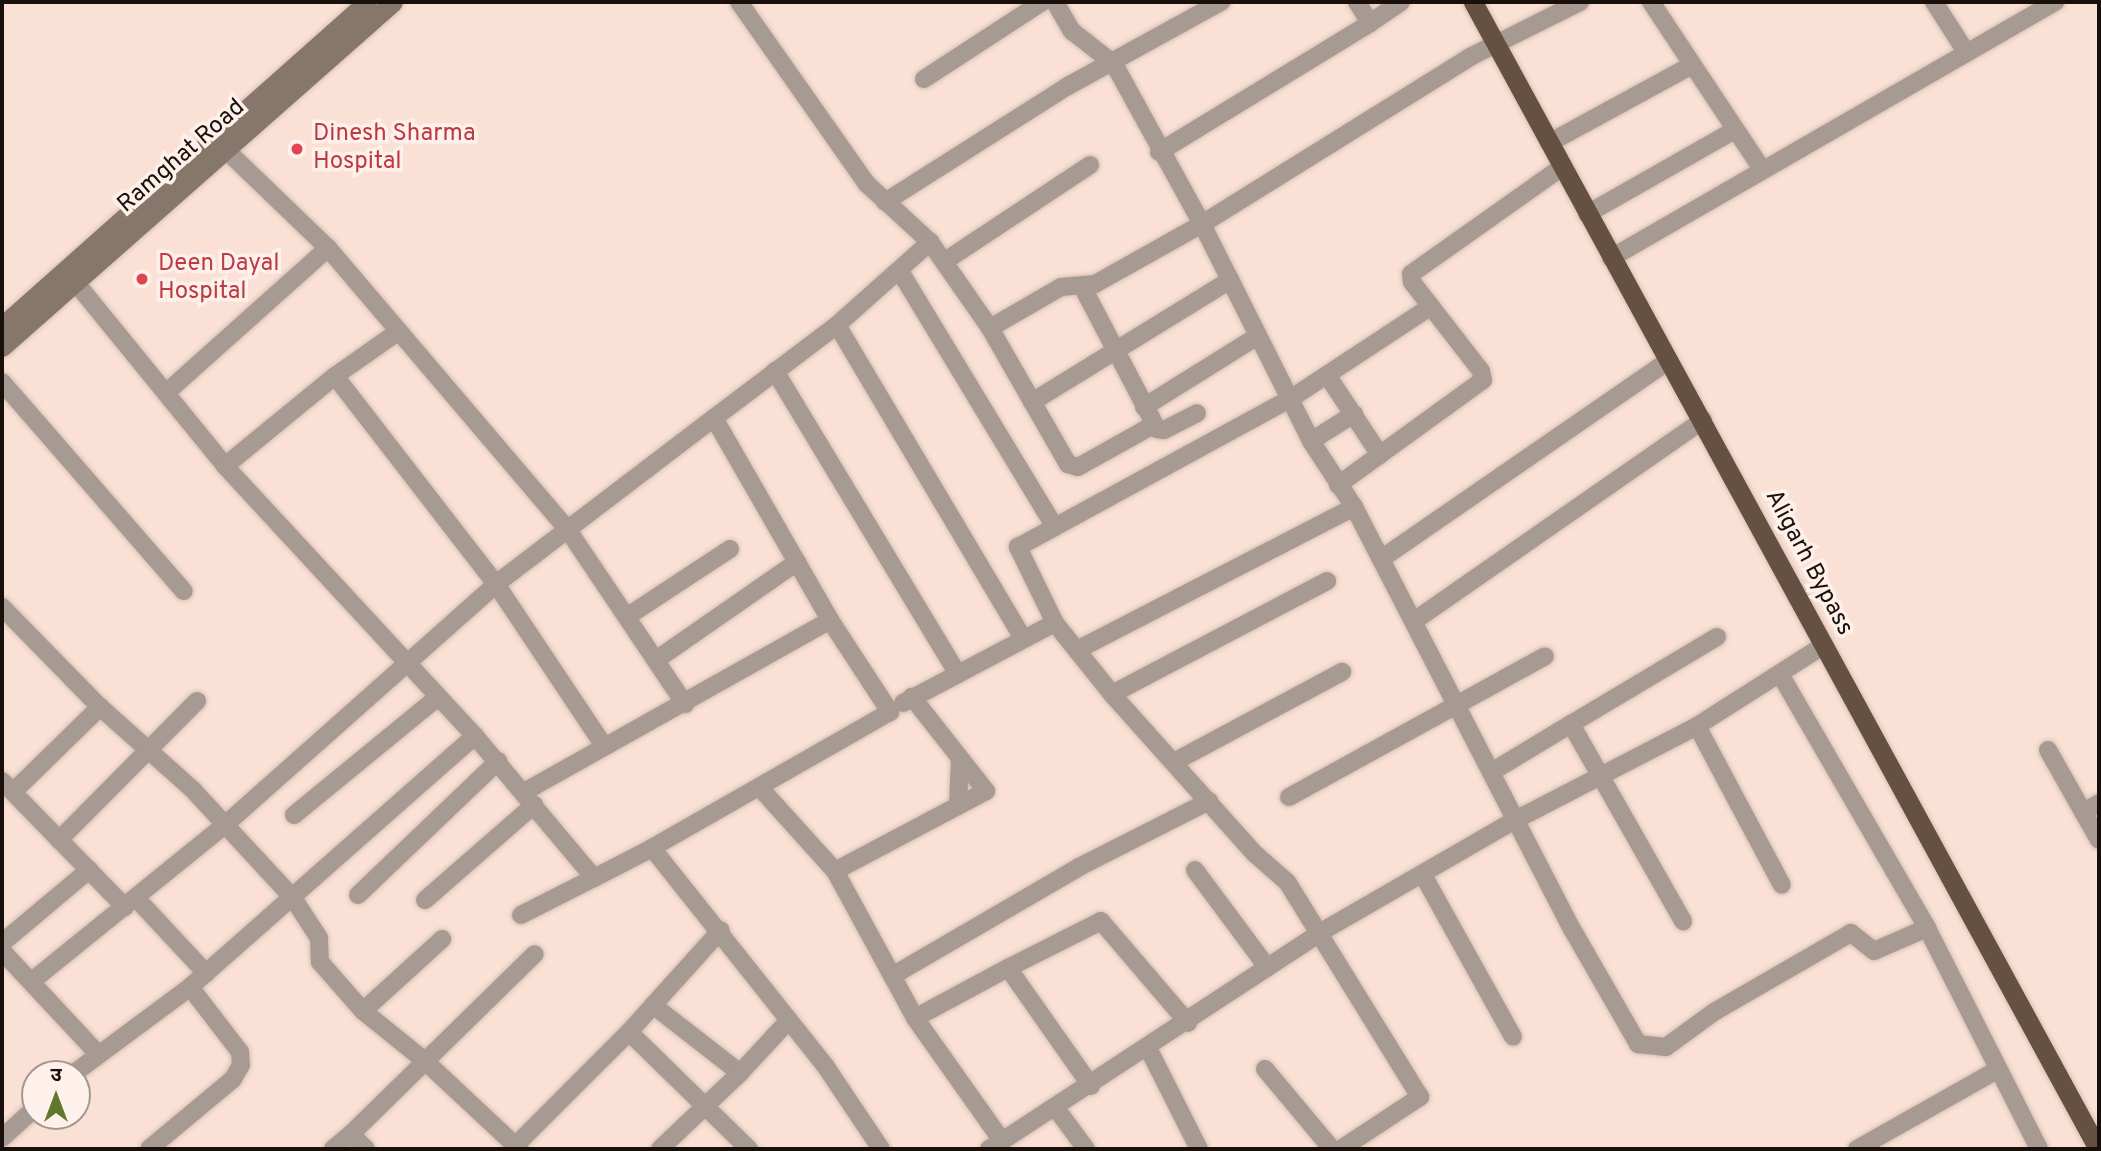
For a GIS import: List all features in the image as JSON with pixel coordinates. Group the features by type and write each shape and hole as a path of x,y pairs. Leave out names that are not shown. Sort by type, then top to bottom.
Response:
{"highway":[{"name":"Aligarh Bypass","path":"1473,2 1482,51 1549,143 1611,258 1656,371 1818,650 2098,1149"}],"main road":[{"name":"Ramghat Road","path":"2,326 367,2"},
{"name":"Ramghat Road","path":"2,347 393,2"}],"street":[{"path":"739,2 867,184 930,242 945,261 990,328 1072,467 1153,425"},
{"path":"924,79 1042,2"},
{"path":"1055,2 1072,31 1114,64 1159,152 1202,225 1311,442 1354,507 1456,706 1630,1034 1638,1044 1651,1049 1666,1047 1714,1012 1851,933 1874,951 1927,928"},
{"path":"885,202 1068,86 1114,64 1221,2"},
{"path":"1357,2 1370,23"},
{"path":"1159,152 1401,2"},
{"path":"990,328 1061,287 1083,288 1202,225 1482,51 1557,7 1580,2"},
{"path":"1651,2 1762,169"},
{"path":"1934,2 1966,52"},
{"path":"1611,258 2050,3"},
{"path":"1549,143 1692,65"},
{"path":"1587,214 1735,130"},
{"path":"226,150 328,248 568,530 685,704"},
{"path":"945,261 1090,165"},
{"path":"1338,485 1483,380 1481,371 1412,282 1416,267 1562,167"},
{"path":"32,981 226,824 496,584 837,325 901,273 930,242"},
{"path":"167,392 328,248"},
{"path":"901,273 1055,527"},
{"path":"1032,402 1230,280"},
{"path":"76,283 225,466 405,664 498,761 594,878"},
{"path":"1083,288 1153,425 1164,430 1197,413"},
{"path":"1341,1149 1420,1097 1321,932 1287,882 1254,853 1112,694 1055,623 1018,547 1290,400 1430,307"},
{"path":"837,325 1022,637"},
{"path":"225,466 335,376 399,331"},
{"path":"1143,407 1256,337"},
{"path":"775,371 958,674"},
{"path":"1381,559 1656,371"},
{"path":"1327,375 1380,455"},
{"path":"335,376 496,584 604,746"},
{"path":"2,382 184,591"},
{"path":"1311,442 1354,414"},
{"path":"714,418 830,620 891,712"},
{"path":"1414,621 1691,428"},
{"path":"1077,650 1354,507"},
{"path":"628,616 730,549"},
{"path":"656,660 797,562"},
{"path":"1112,694 1327,581"},
{"path":"2,607 100,707 226,824 293,898 319,938 320,962 363,1011 425,1061 517,1148 654,1006 721,930"},
{"path":"425,900 529,798 604,746 685,704 830,620"},
{"path":"522,915 761,789 912,697 1022,637 1055,623"},
{"path":"1493,772 1717,637"},
{"path":"761,789 835,871 915,1018 996,1145 1188,1023 1321,932 1517,819 1600,780 1697,726 1818,650"},
{"path":"1289,797 1545,656"},
{"path":"1788,670 1927,928 2039,1149"},
{"path":"1174,762 1342,671"},
{"path":"835,871 986,791 912,697"},
{"path":"294,815 437,698"},
{"path":"59,840 197,701"},
{"path":"100,707 7,786 89,870 206,972"},
{"path":"1571,724 1600,780 1683,921"},
{"path":"1697,726 1782,885"},
{"path":"89,1060 190,987 293,898 336,854 475,736"},
{"path":"2048,750 2099,840"},
{"path":"958,806 960,758"},
{"path":"358,895 498,761"},
{"path":"892,976 1079,867 1209,801"},
{"path":"2083,812 2099,803"},
{"path":"652,848 721,930 881,1149"},
{"path":"2,943 89,870"},
{"path":"1195,870 1267,967"},
{"path":"1423,875 1513,1037"},
{"path":"915,1018 1101,921 1188,1023"},
{"path":"363,1011 442,939"},
{"path":"2,951 97,1053"},
{"path":"333,1149 535,954"},
{"path":"1008,968 1091,1086"},
{"path":"149,1149 233,1079 240,1065 240,1052 190,987"},
{"path":"654,1006 740,1073"},
{"path":"660,1149 740,1073 789,1020"},
{"path":"629,1032 749,1149"},
{"path":"1148,1048 1199,1149"},
{"path":"1265,1069 1332,1149"},
{"path":"1857,1149 1997,1070"},
{"path":"1055,1107 1087,1149"},
{"path":"2,1138 21,1121"},
{"path":"351,1134 366,1149"}],"place":[{"name":"Dinesh Sharma Hospital","path":"297,149"},
{"name":"Deen Dayal Hospital","path":"142,279"}]}
